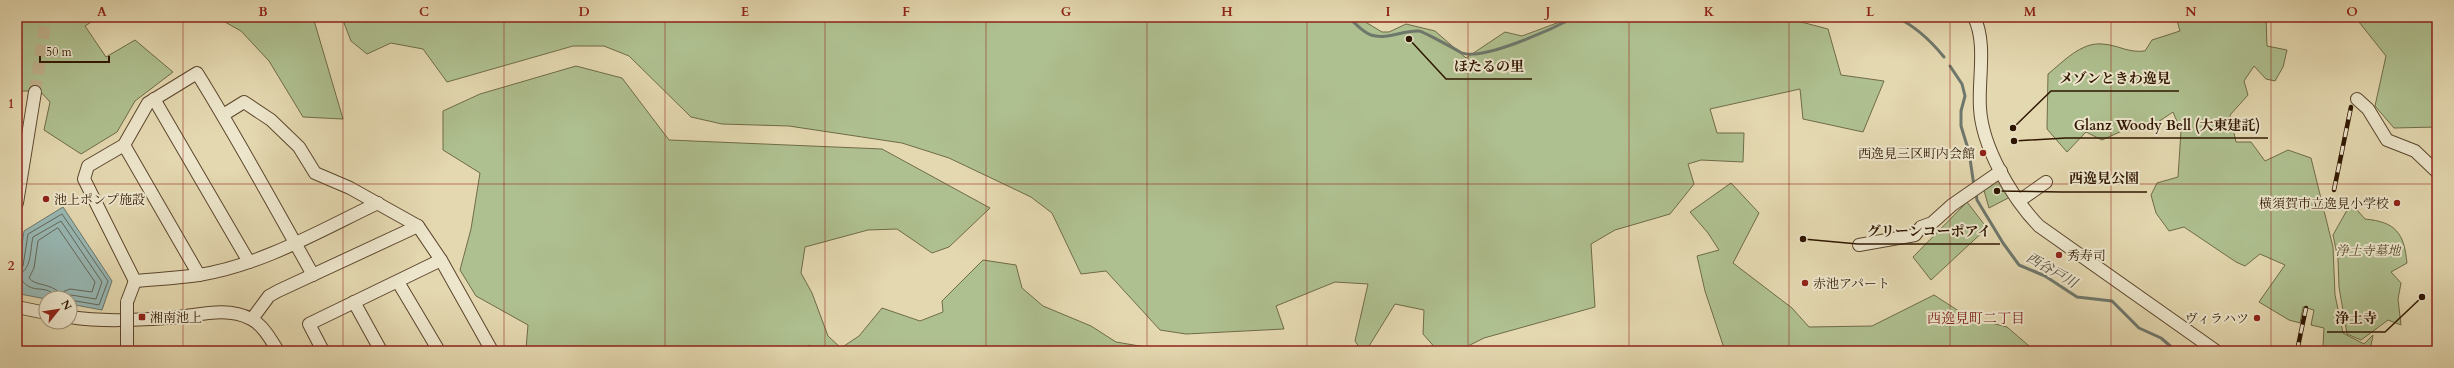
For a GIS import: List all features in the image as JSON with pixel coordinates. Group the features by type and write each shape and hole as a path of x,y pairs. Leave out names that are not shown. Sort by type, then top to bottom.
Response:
{"street":[{"path":"1974,17 1980,30 1980,108 1984,132 2001,171 2019,201 2039,226 2216,351"},
{"path":"127,351 127,302 135,281 84,179 88,166 124,145 148,103 197,73 223,115 313,275"},
{"path":"17,203 35,92"},
{"path":"154,99 249,262"},
{"path":"2357,99 2368,109 2386,140 2415,151 2437,172"},
{"path":"223,115 244,102 271,120 299,147 315,173 378,203 418,226 441,260 492,351"},
{"path":"124,145 199,275"},
{"path":"1859,245 1915,235 1921,227 1932,223 1952,205 2001,171"},
{"path":"2019,201 2046,182"},
{"path":"135,281 199,275 249,262 378,203"},
{"path":"252,319 269,296 418,226"},
{"path":"323,351 309,324 441,260"},
{"path":"398,282 439,351"},
{"path":"354,302 381,351"},
{"path":"17,307 38,311"},
{"path":"78,318 112,321 169,318 212,313 237,313 252,319 263,329 278,351"}],"green space":[{"path":"17,17 99,17 85,26 106,57 135,40 173,72 135,101 117,132 81,154 44,130 50,102 40,91 23,91 17,96"},
{"path":"216,17 313,17 343,119 303,117 269,61 241,31"},
{"path":"349,17 1357,17 1382,32 1389,32 1406,24 1435,31 1466,58 1505,32 1522,36 1573,17 1782,17 1828,29 1841,75 1884,81 1863,132 1803,119 1800,89 1710,109 1717,133 1744,133 1743,162 1701,160 1688,164 1694,184 1670,214 1615,230 1591,244 1595,307 1484,338 1458,351 1438,351 1423,334 1424,310 1395,304 1366,351 1362,351 1355,341 1368,284 1335,282 1276,306 1284,329 1186,334 1160,330 1106,271 1081,274 1052,213 1031,197 949,158 902,143 789,126 722,124 691,117 629,56 604,46 573,46 447,82 423,49 391,43 367,54 351,41 344,23"},
{"path":"2176,17 2266,17 2267,46 2287,50 2283,67 2275,81 2266,79 2254,66 2244,81 2248,95 2230,115 2236,142 2251,142 2265,161 2288,150 2311,158 2333,247 2335,295 2343,333 2364,344 2373,335 2370,351 2331,351 2323,346 2324,328 2311,325 2314,310 2303,307 2300,323 2289,320 2259,302 2285,265 2260,254 2245,266 2236,262 2184,227 2169,231 2156,213 2151,195 2157,183 2178,177 2181,131 2173,112 2152,126 2122,131 2102,140 2086,132 2067,152 2047,129 2048,74 2080,49 2094,44 2108,45 2133,51 2145,51 2152,40 2180,31"},
{"path":"2355,17 2437,18 2437,127 2394,128 2375,106 2386,56"},
{"path":"576,66 622,78 669,140 882,149 990,208 949,247 932,253 897,229 868,230 805,247 801,273 812,293 828,336 841,348 859,336 882,308 920,321 943,312 942,301 983,260 1016,265 1022,288 1043,306 1091,326 1116,342 1151,348 1216,347 1219,351 814,351 810,345 800,351 529,351 526,349 528,325 476,296 460,270 471,229 480,173 443,150 443,111 480,94"},
{"path":"2000,175 2012,196 1989,208 1983,187"},
{"path":"1731,183 1759,213 1733,263 1792,308 1809,327 1872,326 1934,295 1968,317 2007,327 2035,351 1725,351 1705,291 1697,256 1719,250 1708,233 1690,212"},
{"path":"1967,202 1987,228 1931,280 1913,257"},
{"name":"浄土寺墓地","path":"2351,203 2365,219 2384,223 2391,226 2396,231 2404,244 2407,263 2391,272 2401,283 2398,299 2401,325 2388,320 2361,340 2347,334 2339,287 2338,259 2333,235"}],"water":[{"path":"63,207 112,281 102,310 78,306 78,290 38,290 38,297 20,294 17,277 24,231"}],"waterway":[{"path":"1346,17 1371,35 1389,36 1419,31 1460,52 1470,54 1500,49 1535,36 1575,17"},
{"name":"西谷戸川","path":"1832,17 1836,19 1850,17"},
{"name":"西谷戸川","path":"1896,17 1922,34 1944,57"},
{"name":"西谷戸川","path":"1950,66 1962,84 1965,96 1961,111 1961,126 1969,152 1974,186"},
{"name":"西谷戸川","path":"1976,193 1977,200 2003,243 2019,265 2045,276 2077,297 2112,301 2139,328 2161,338 2176,351"}],"tunnel":[{"path":"17,22 18,17"},
{"path":"35,92 46,17"}],"railway":[{"path":"2334,190 2351,107"},
{"path":"2297,351 2306,308"}],"place":[{"name":"ほたるの里","path":"1409,39"},
{"name":"メゾンときわ逸見","path":"2013,128"},
{"name":"Glanz Woody Bell (大東建託)","path":"2014,141"},
{"name":"西逸見三区町内会館","path":"1983,153"},
{"name":"西逸見公園","path":"1997,191"},
{"name":"池上ポンプ施設","path":"46,199"},
{"name":"横須賀市立逸見小学校","path":"2397,203"},
{"name":"グリーンコーポアイ","path":"1803,239"},
{"name":"秀寿司","path":"2059,255"},
{"name":"赤池アパート","path":"1805,283"},
{"name":"浄土寺","path":"2422,297"},
{"name":"湘南池上","path":"142,317"},
{"name":"ヴィラハツ","path":"2257,318"}],"district":[{"name":"西逸見町二丁目","path":"1976,318"}]}
